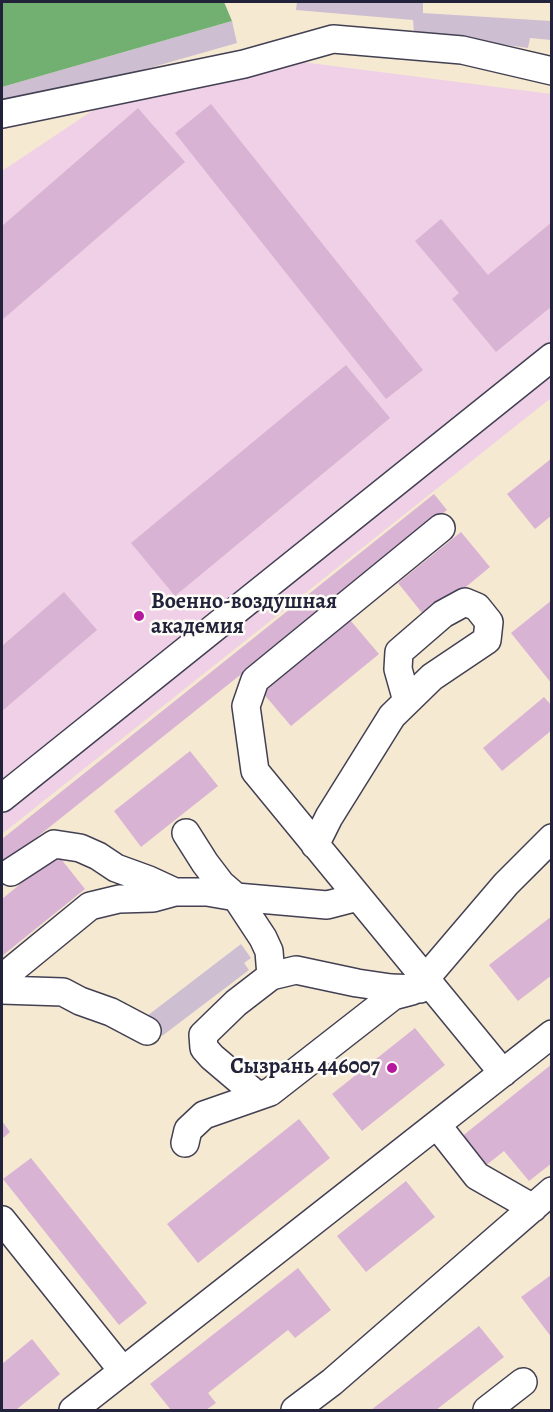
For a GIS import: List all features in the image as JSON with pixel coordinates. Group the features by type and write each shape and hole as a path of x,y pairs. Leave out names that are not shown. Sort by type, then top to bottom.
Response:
{"street":[{"path":"2,114 244,64 333,39 462,50 552,71"},
{"path":"2,798 552,357"},
{"path":"441,528 255,680 246,706 255,771 358,897 422,984 443,1002 503,1073"},
{"path":"315,845 328,817 355,772 392,716 407,701"},
{"path":"186,833 221,884 236,897 266,944 272,976"},
{"path":"185,1143 188,1130 204,1115 270,1092 393,996 422,984 492,900 552,838"},
{"path":"11,872 54,844 80,848 116,868 175,892"},
{"path":"2,978 90,906 119,899 153,898 175,892 207,892 236,897 327,904 358,897"},
{"path":"258,1096 212,1057 204,1048 203,1035 236,1003 272,976 296,970 391,988 422,984"},
{"path":"2,990 63,992 111,1012 147,1031"},
{"path":"73,1410 552,1034"},
{"path":"313,1405 545,1200 477,1176 437,1125"},
{"path":"2,1220 123,1371"},
{"path":"486,1410 523,1382"}],"shaded area":[{"path":"297,2 423,2 423,13 551,21 551,40 530,38 528,48 414,32 413,20 296,10"},
{"path":"232,21 237,43 2,110 2,87"},
{"name":"Военно-воздушная академия","path":"302,62 551,94 551,398 2,834 2,171 92,111"},
{"path":"241,944 251,958 244,963 249,970 162,1036 147,1016"}],"green space":[{"path":"2,2 224,2 232,21 2,87"}],"building":[{"path":"211,104 423,370 386,399 175,133"},
{"path":"138,108 185,162 2,320 2,226"},
{"path":"441,219 488,275 552,222 552,306 496,352 452,299 459,293 415,241"},
{"path":"346,365 390,418 175,596 131,543"},
{"path":"552,458 552,515 535,529 507,494"},
{"path":"434,494 447,510 2,865 2,839"},
{"path":"461,532 490,567 427,619 398,583"},
{"path":"64,592 97,630 2,711 2,646"},
{"path":"552,600 552,684 511,633"},
{"path":"350,620 379,654 291,726 262,692"},
{"path":"544,697 552,706 552,730 502,771 483,748"},
{"path":"190,751 218,786 141,847 114,811"},
{"path":"57,854 85,889 2,956 2,899"},
{"path":"552,916 552,975 518,1001 489,965"},
{"path":"415,1028 445,1065 362,1131 332,1094"},
{"path":"552,1064 552,1163 529,1181 504,1151 484,1167 460,1138"},
{"path":"299,1119 330,1158 198,1263 167,1224"},
{"path":"2,1121 10,1132 2,1139"},
{"path":"31,1158 147,1303 119,1325 3,1179"},
{"path":"406,1181 435,1217 366,1272 337,1236"},
{"path":"298,1268 331,1310 295,1338 288,1330 208,1393 216,1403 206,1410 171,1410 150,1384"},
{"path":"551,1275 552,1277 552,1338 521,1297"},
{"path":"479,1326 504,1357 436,1410 371,1410"},
{"path":"32,1339 60,1374 16,1410 2,1410 2,1364"}],"place":[{"name":"Военно-воздушная академия","path":"139,616"},
{"name":"Сызрань 446007","path":"392,1068"}]}
